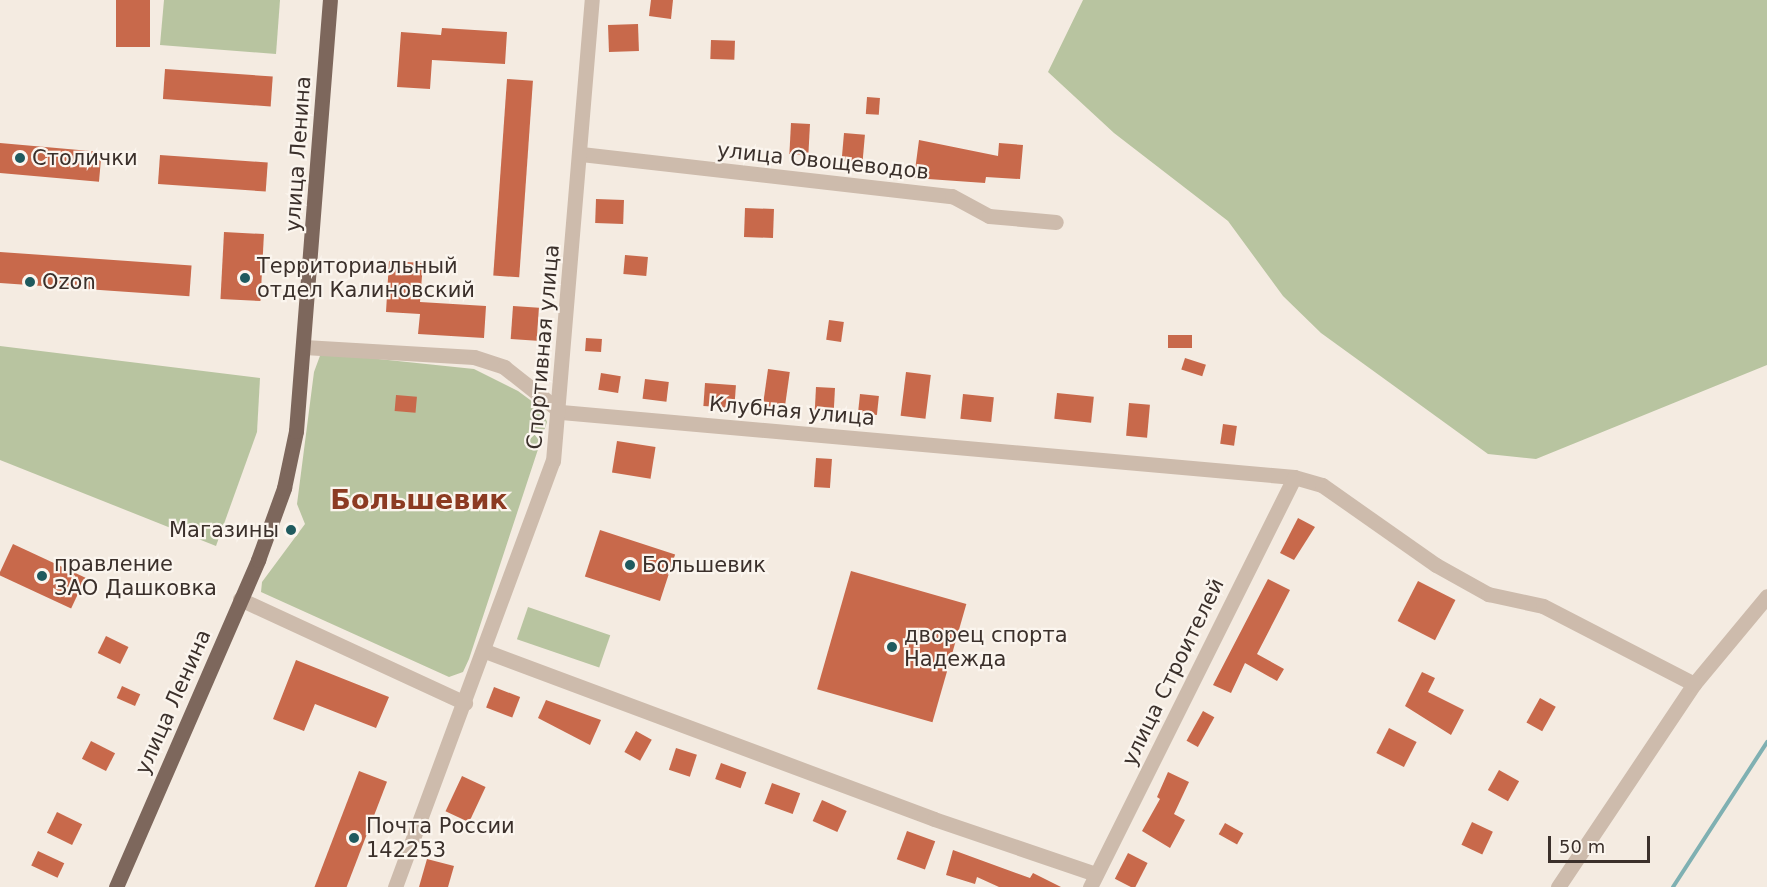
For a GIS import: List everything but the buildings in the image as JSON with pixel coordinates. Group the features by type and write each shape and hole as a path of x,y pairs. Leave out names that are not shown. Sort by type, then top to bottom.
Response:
{"main road":[{"name":"улица Ленина","path":"116,887 240,599 284,488 296,431 304,347 330,0"}],"street":[{"name":"Спортивная улица","path":"395,887 554,461 561,412 592,0"},
{"name":"улица Овощеводов","path":"581,154 952,196 989,216 1056,222"},
{"path":"304,347 474,357 504,367 561,412"},
{"name":"Клубная улица","path":"561,412 1294,477 1322,485 1436,565 1488,594 1543,606 1694,684"},
{"name":"улица Строителей","path":"1093,880 1294,477"},
{"path":"1558,887 1694,684 1767,596"},
{"path":"240,599 465,703"},
{"path":"485,651 1093,880"}],"green space":[{"path":"164,0 280,0 276,54 160,45"},
{"path":"1083,0 1767,0 1767,365 1536,459 1488,454 1321,333 1283,296 1228,221 1114,133 1048,72"},
{"path":"0,346 260,378 257,432 216,546 0,460"},
{"path":"321,353 474,369 518,391 541,408 547,422 463,672 449,677 261,592 262,582 305,524 297,504 314,372"},
{"path":"528,607 610,635 599,667 517,639"}],"waterway":[{"path":"1673,887 1767,742"}],"place":[{"name":"Столички","path":"20,158"},
{"name":"Территориальный отдел Калиновский","path":"245,278"},
{"name":"Ozon","path":"30,282"},
{"name":"Магазины","path":"291,530"},
{"name":"Большевик","path":"630,565"},
{"name":"правление ЗАО Дашковка","path":"42,576"},
{"name":"дворец спорта Надежда","path":"892,647"},
{"name":"Почта России 142253","path":"354,838"}],"district":[{"name":"Большевик","path":"419,500"}]}
